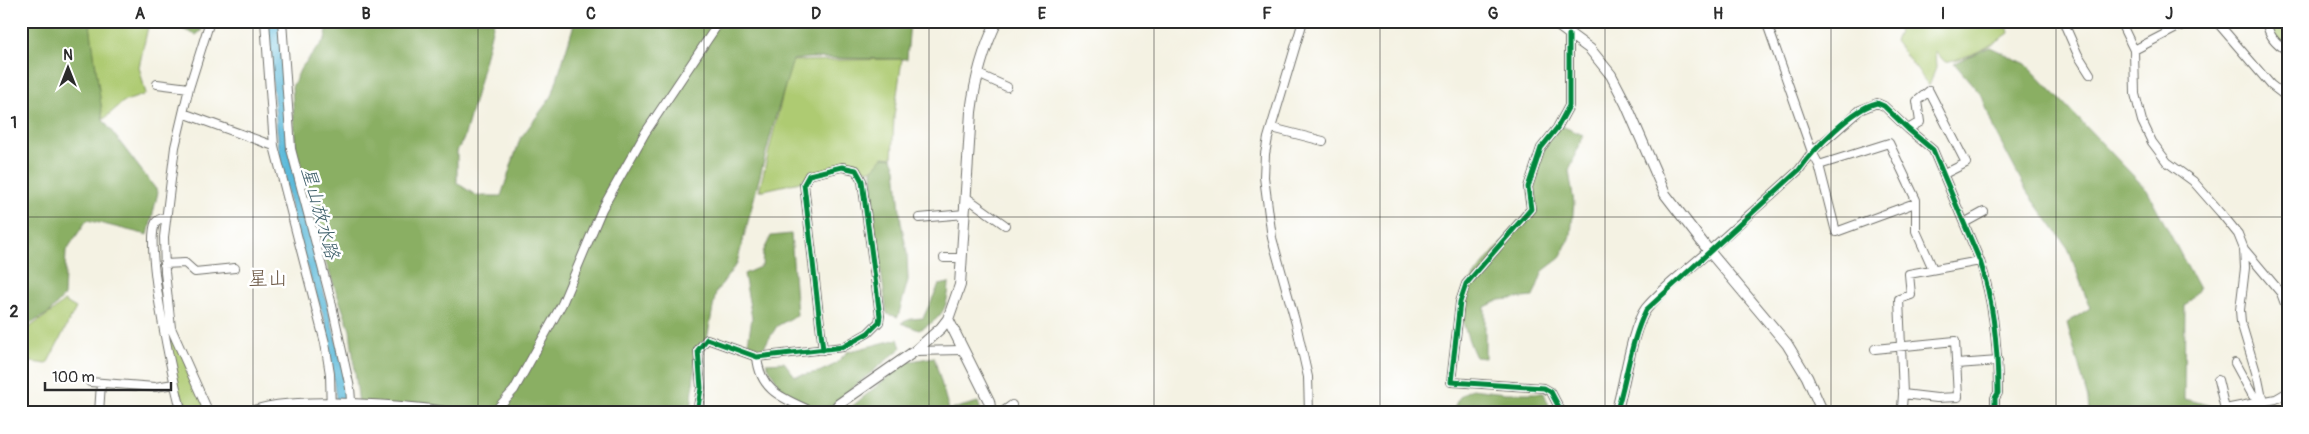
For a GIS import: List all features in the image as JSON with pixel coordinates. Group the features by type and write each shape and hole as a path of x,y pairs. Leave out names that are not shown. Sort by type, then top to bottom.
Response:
{"street":[{"path":"209,413 171,328 164,264 166,217 175,147 189,88 210,21"},
{"path":"265,21 274,146 325,343 330,374 331,413"},
{"path":"282,21 291,150 331,301 352,403 352,413"},
{"path":"493,413 514,390 562,304 602,209 645,132 720,21"},
{"path":"832,413 839,404 915,350 941,328 948,319 959,294 967,198 971,112 978,74 987,43 997,21"},
{"path":"1303,21 1264,154 1264,177 1272,238 1306,368 1309,413"},
{"path":"1552,21 1590,50 1611,75 1626,104 1665,194 1709,251 1787,344 1808,377 1823,413"},
{"path":"1766,21 1812,152 1819,165 1836,232 1915,203"},
{"path":"2063,21 2078,55 2090,74"},
{"path":"2120,21 2134,50 2135,94 2142,121 2152,142 2167,162 2193,181 2221,212 2238,234 2244,249 2281,293 2288,312"},
{"path":"2134,50 2190,21"},
{"path":"2216,21 2271,85 2288,98"},
{"path":"2266,21 2268,34 2288,51"},
{"path":"1562,413 1551,392 1544,388 1450,382 1460,302 1466,284 1531,209 1528,187 1541,148 1557,128 1569,106 1569,35"},
{"path":"978,74 1008,87"},
{"path":"157,84 189,88"},
{"path":"1908,130 1920,122 1917,101 1929,91 1966,163 1944,174"},
{"path":"1617,412 1636,329 1646,310 1799,170 1812,152 1860,110 1870,104 1877,103 1884,106 1908,130 1934,150 1980,261 1986,282 1998,348 1998,393 1995,398 1995,413"},
{"path":"183,113 274,146"},
{"path":"1272,128 1323,140"},
{"path":"1819,165 1889,143 1916,200 1916,231 1934,269"},
{"path":"697,413 701,388 698,350 707,340 757,357 824,350 843,347 868,333 879,322 880,316 862,181 856,170 842,167 809,175 804,184 824,350"},
{"path":"967,198 1005,225"},
{"path":"1964,223 1984,212"},
{"path":"919,218 965,214"},
{"path":"166,217 157,220 155,224 154,245 162,324 182,413"},
{"path":"2244,249 2245,268 2240,322 2263,400 2265,413"},
{"path":"944,258 962,258"},
{"path":"1898,413 1902,408 1903,394 1899,299 1911,295 1909,274 1980,261"},
{"path":"164,264 185,263 195,272 235,268"},
{"path":"948,319 989,401 991,413"},
{"path":"1875,348 1955,341 1958,397 1937,398 1903,394"},
{"path":"915,350 962,350"},
{"path":"757,357 758,372 769,388 815,413"},
{"path":"1957,364 1998,361"},
{"path":"2235,363 2253,396 2263,400"},
{"path":"2218,380 2225,409 2263,400 2276,399 2288,392"},
{"path":"90,382 155,387 174,384"},
{"path":"99,413 101,383"},
{"path":"248,413 260,408 331,402 460,413"},
{"path":"1001,413 1012,405"}],"green space":[{"path":"21,21 94,21 90,24 103,120 158,192 148,235 87,220 66,251 64,296 49,313 21,329"},
{"path":"99,21 156,21 148,27 139,67 146,94 123,102 103,120 90,26"},
{"path":"165,21 202,21 201,31 196,35"},
{"path":"329,21 494,21 464,138 457,151 457,183 477,196 501,196 520,139 552,96 575,21 910,21 907,59 810,58 793,60 775,119 737,263 716,292 707,339 696,348 691,413 360,413 350,330 307,210 296,156 292,87 301,68 325,39"},
{"path":"1892,21 2006,21 2009,33 1979,51 1954,60 1945,62 1935,51 1936,68 1929,86 1895,41 1899,32"},
{"path":"2267,21 2288,21 2288,44 2273,37"},
{"path":"1990,47 2026,64 2147,190 2199,289 2185,306 2184,399 2225,409 2264,404 2264,413 2089,413 2088,399 2067,323 2090,308 2068,248 2026,190 1993,127 1982,96 1954,63"},
{"path":"902,59 894,116 892,160 867,170 850,163 804,178 800,182 759,191 791,61"},
{"path":"1557,124 1583,135 1569,171 1574,203 1571,234 1560,258 1543,271 1533,297 1500,300 1485,307 1485,358 1476,357 1463,321 1460,302 1480,268 1531,210 1528,187 1536,157"},
{"path":"883,157 892,158 896,168 901,222 907,253 908,280 898,317 887,314 874,220 872,171"},
{"path":"791,234 797,315 777,326 762,350 748,343 752,318 744,274 762,266 763,252 771,236"},
{"path":"949,283 945,306 933,322 919,330 901,323 911,319 923,318 939,285"},
{"path":"64,301 76,308 47,364 31,362 21,355 21,333"},
{"path":"165,336 175,338 209,413 183,413"},
{"path":"898,339 901,348 831,406 814,408 781,389 766,363 784,362 795,376 819,372 834,365 847,352"},
{"path":"934,357 949,410 978,402 982,413 844,413 906,362"},
{"path":"1472,389 1505,393 1544,393 1552,413 1453,413 1459,398"}],"water":[{"path":"266,21 280,21 288,148 344,371 350,413 338,413 325,321 298,241 280,160"}],"cycle path":[{"path":"1562,413 1551,392 1544,388 1451,382 1460,302 1466,284 1531,209 1528,187 1541,148 1557,128 1569,106 1569,35"},
{"path":"1616,413 1632,348 1646,310 1799,170 1845,121 1867,106 1877,103 1884,106 1933,150 1980,261 1989,293 1996,343 1998,393 1995,398 1995,413"},
{"path":"697,413 701,388 698,350 707,339 757,357 843,347 868,333 879,322 880,316 862,181 856,170 842,167 809,175 804,184 823,350"}],"district":[{"name":"星山","path":"268,278"}],"water label":[{"name":"星山放水路","path":"320,213"}]}
